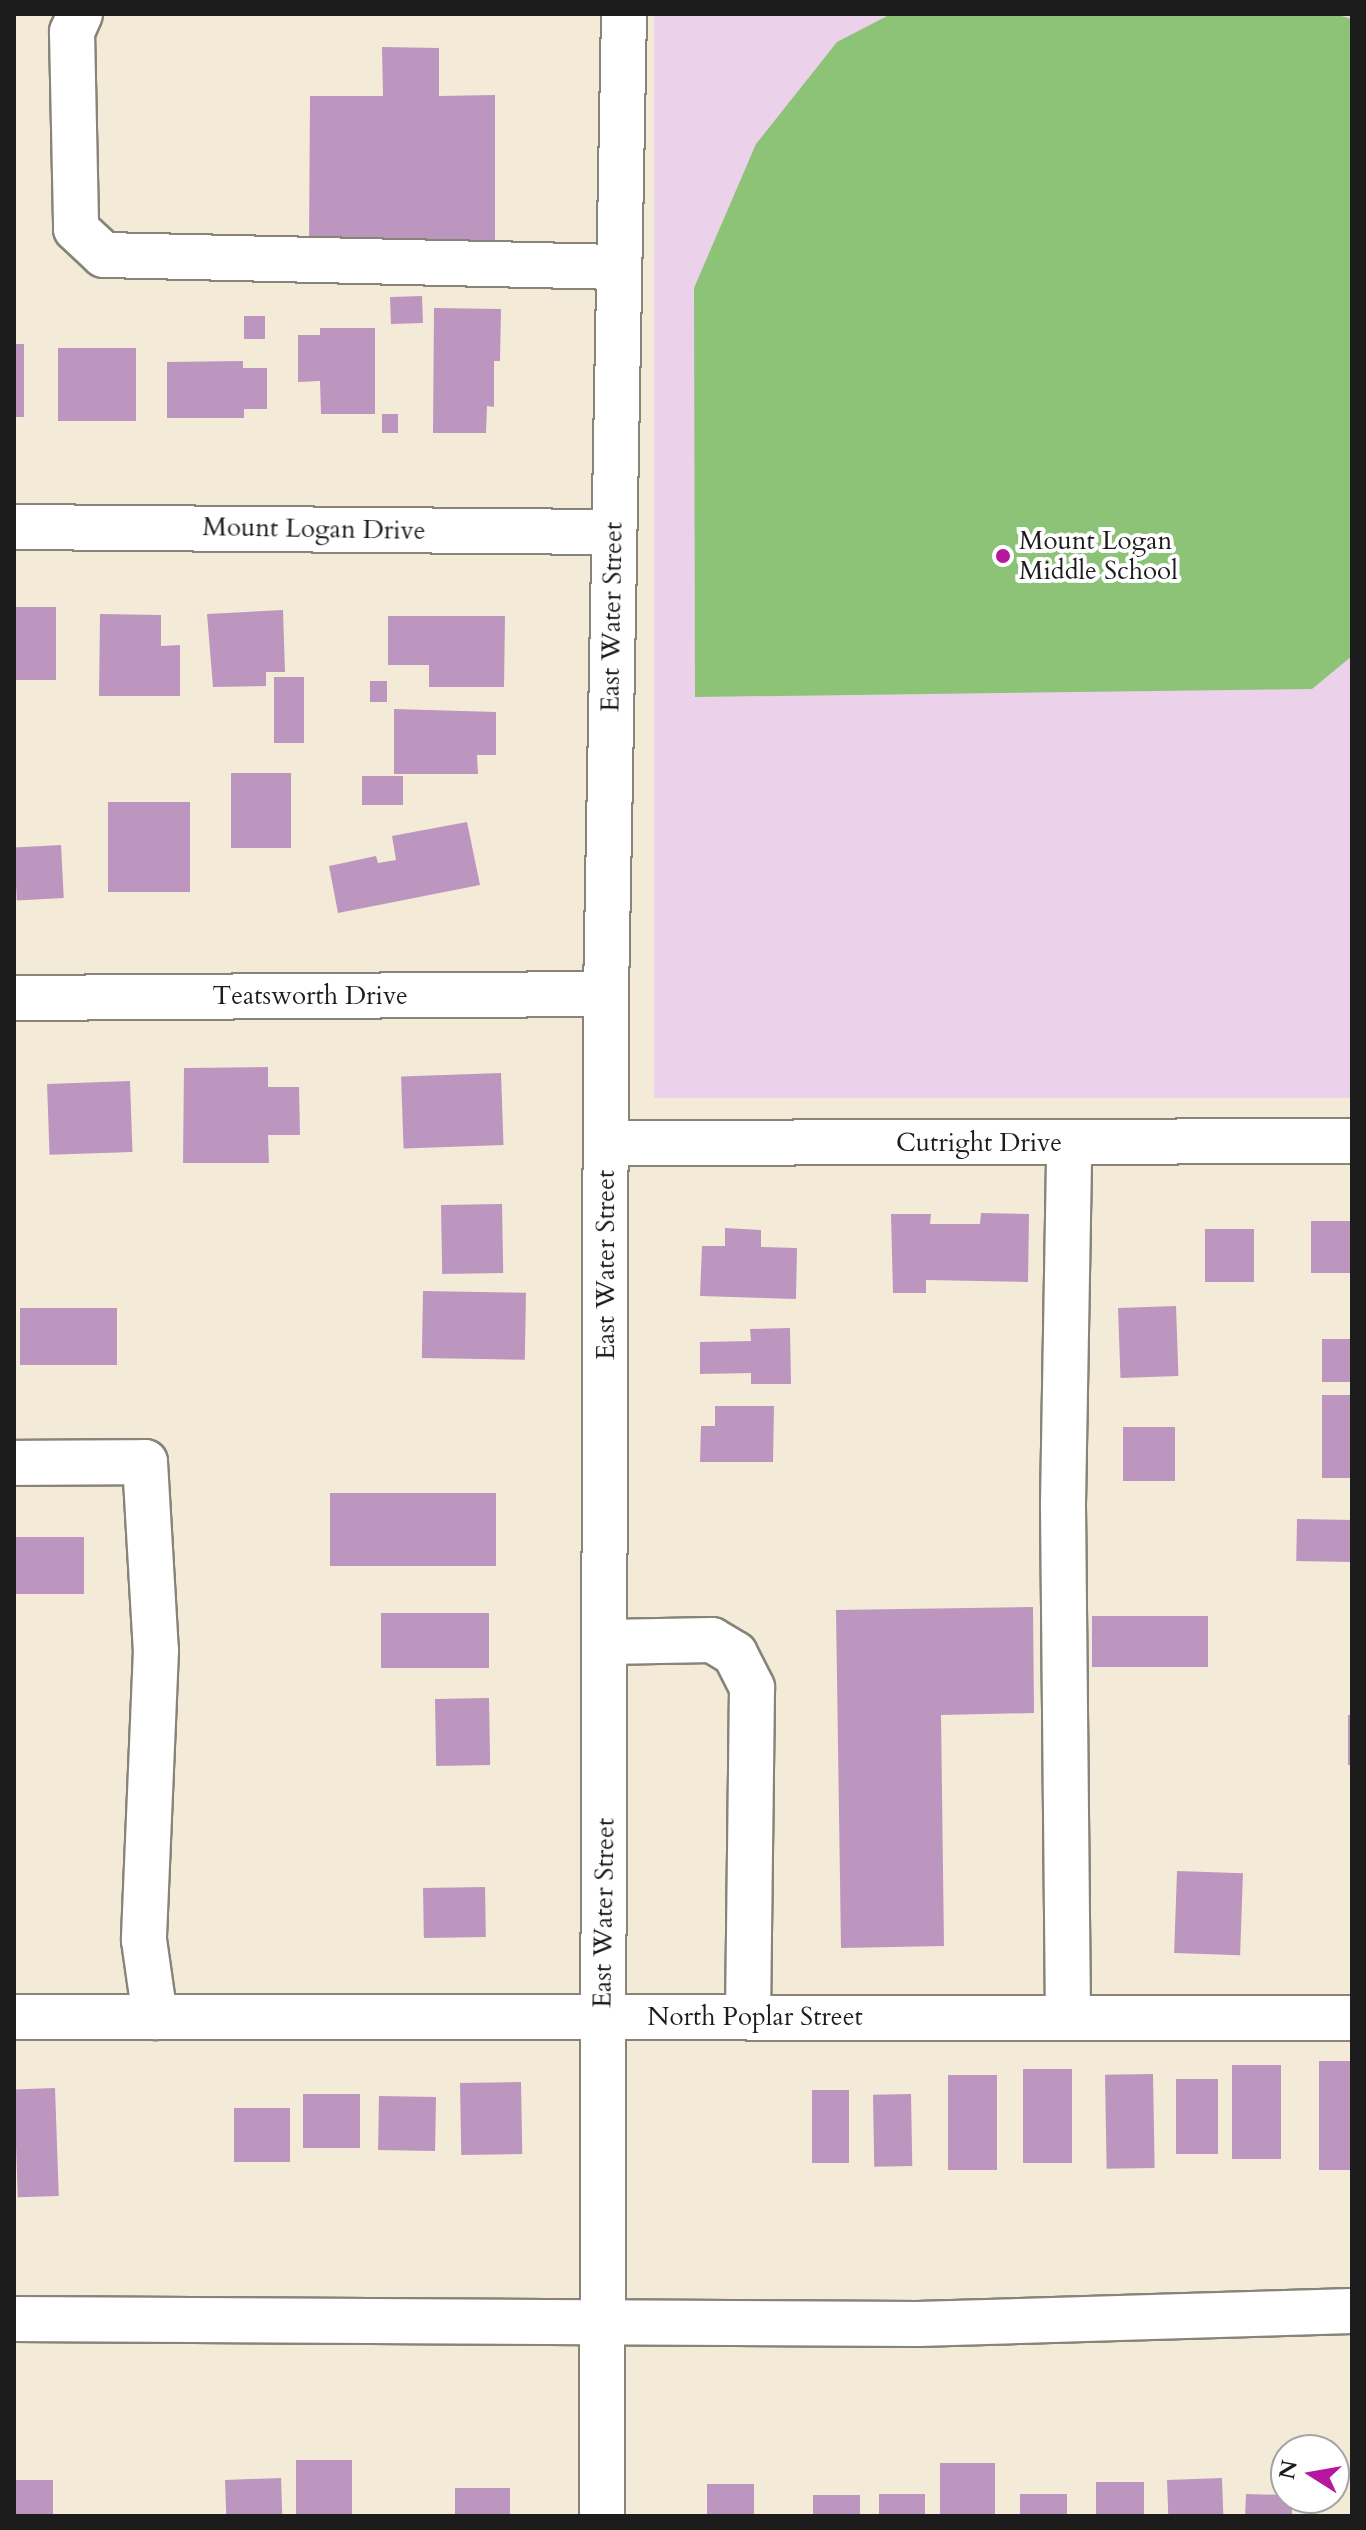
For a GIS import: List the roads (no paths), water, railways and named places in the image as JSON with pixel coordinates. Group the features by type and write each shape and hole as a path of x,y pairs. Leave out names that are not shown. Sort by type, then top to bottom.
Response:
{"street":[{"path":"80,14 72,32 76,229 104,255 616,267"},
{"name":"East Water Street","path":"602,2516 607,1642 606,994 616,267 624,14"},
{"name":"Mount Logan Drive","path":"14,527 613,532"},
{"name":"Teatsworth Drive","path":"14,998 606,994"},
{"name":"Cutright Drive","path":"606,1143 1352,1141"},
{"path":"1068,2017 1063,1504 1069,1143"},
{"path":"14,1463 145,1462 156,1650 144,1940 155,2017"},
{"path":"607,1642 712,1640 735,1654 752,1688 748,2017"},
{"name":"North Poplar Street","path":"14,2017 1352,2018"},
{"path":"14,2319 917,2324 1352,2311"}],"place":[{"name":"Mount Logan Middle School","path":"1003,556"}]}
